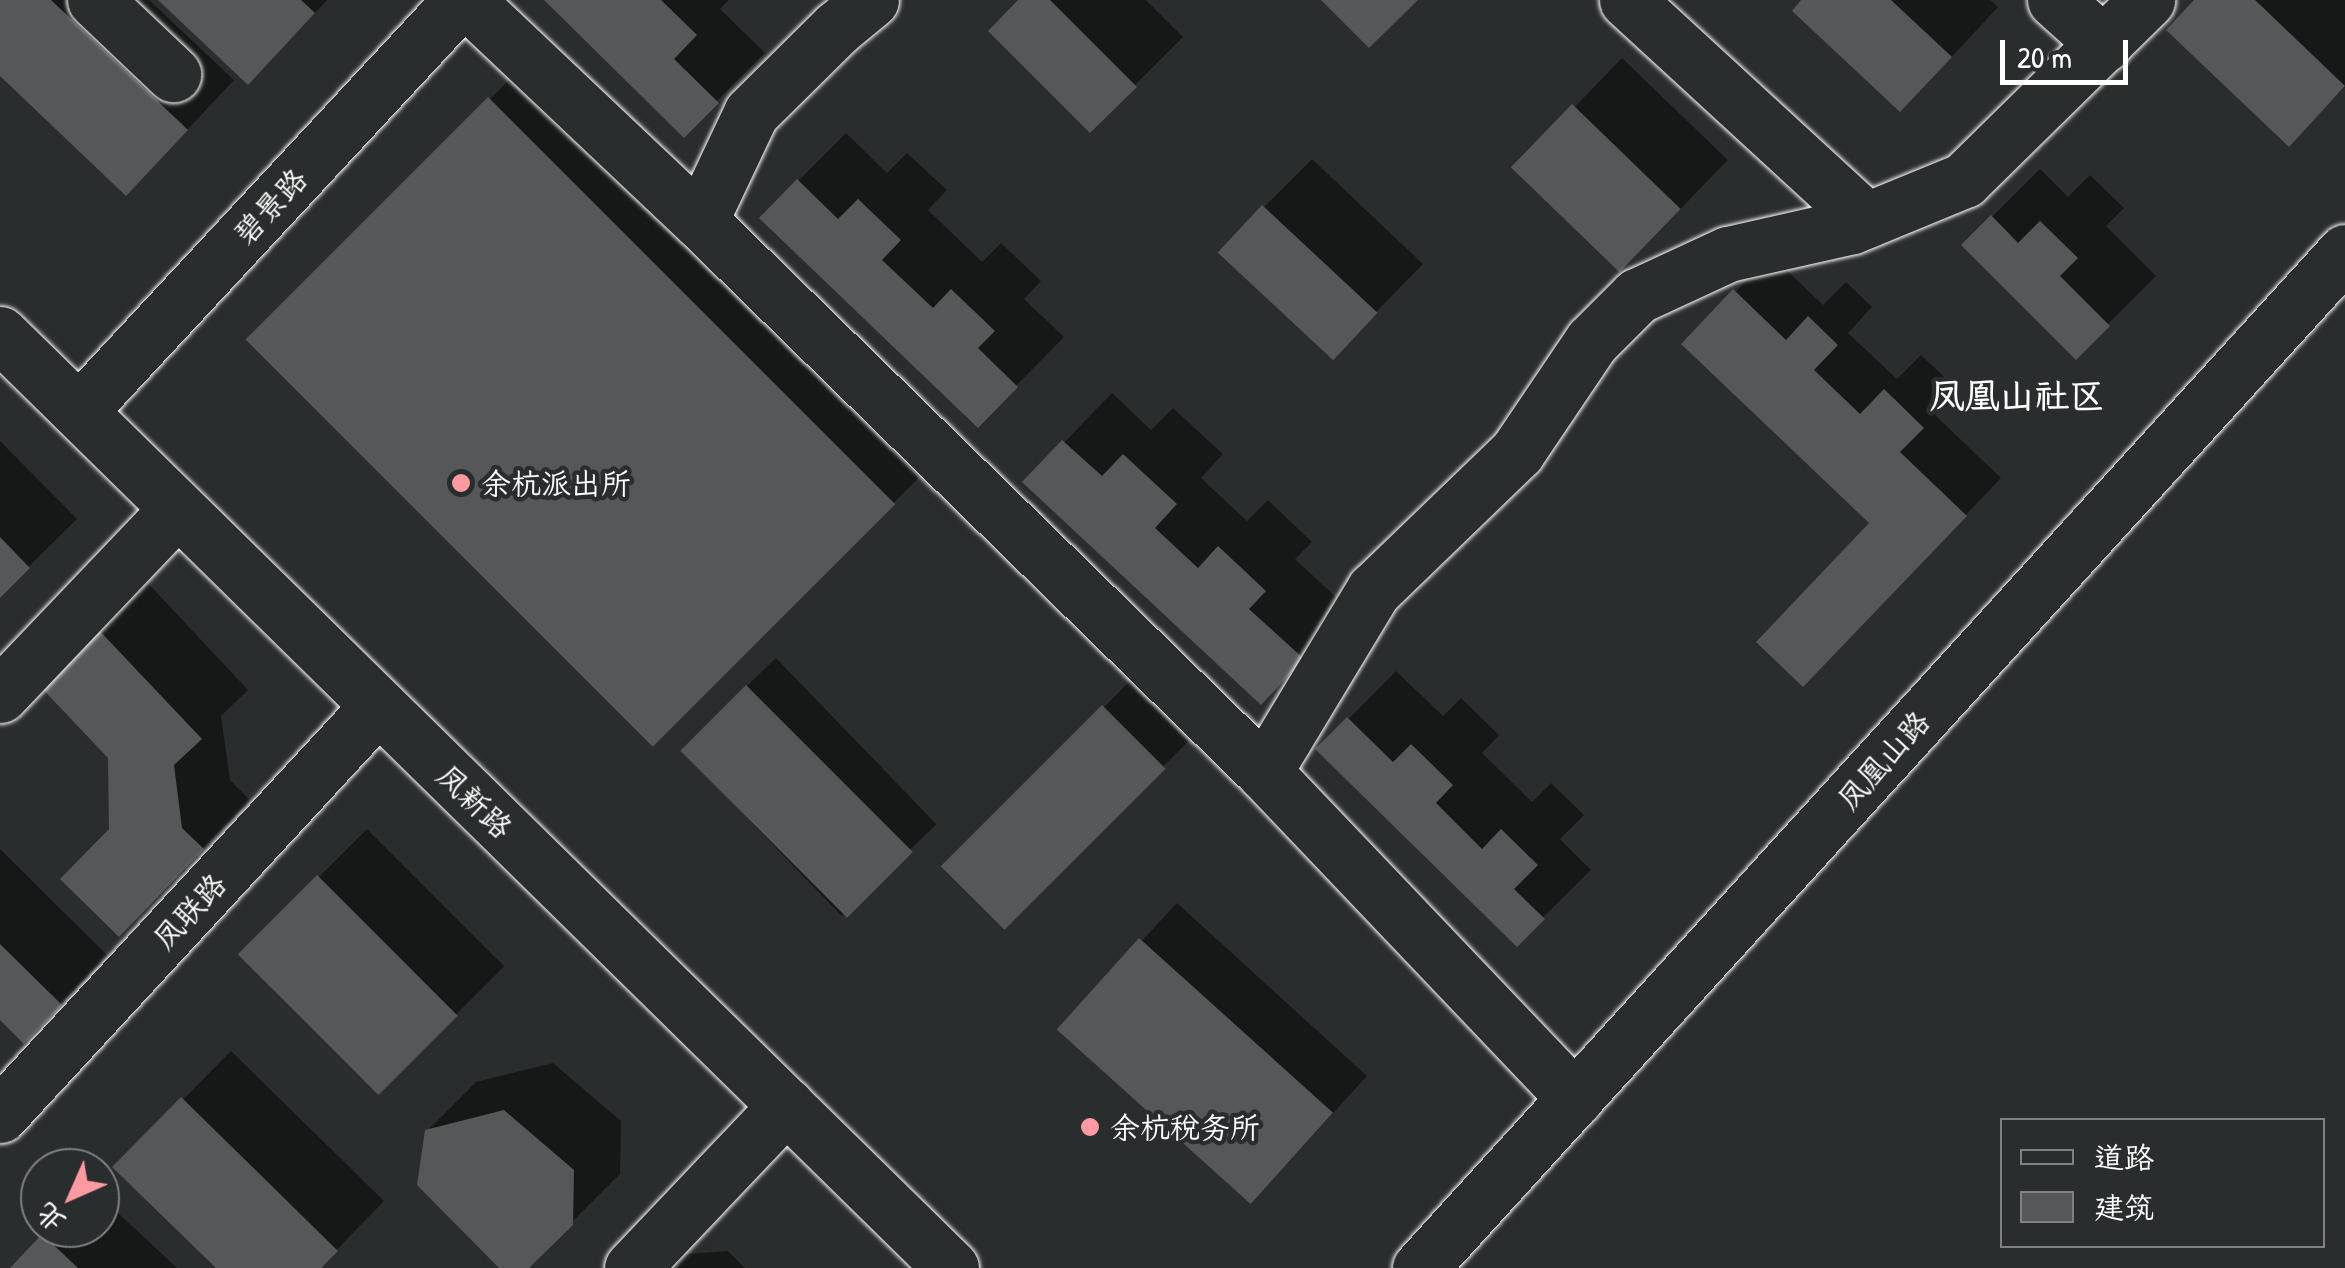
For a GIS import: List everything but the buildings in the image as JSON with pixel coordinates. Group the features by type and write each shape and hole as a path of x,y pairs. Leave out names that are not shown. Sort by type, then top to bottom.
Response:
{"street":[{"path":"463,0 700,221 1264,772 1574,1099"},
{"name":"碧景路","path":"79,411 463,0"},
{"path":"700,221 751,113 837,28 872,0"},
{"path":"1626,0 1866,220"},
{"path":"2055,0 2104,44"},
{"path":"1264,772 1338,657 1374,590 1517,452 1592,341 1637,296 1728,254 1866,220 1964,180 2147,0"},
{"path":"100,2 173,74"},
{"name":"凤凰山路","path":"1420,1268 2345,252"},
{"name":"凤新路","path":"0,334 950,1268"},
{"path":"0,695 177,508"},
{"name":"凤联路","path":"0,1116 378,706"},
{"path":"632,1268 786,1106"}],"place":[{"name":"余杭派出所","path":"461,483"},
{"name":"余杭税务所","path":"1090,1127"}],"district":[{"name":"凤凰山社区","path":"2017,396"}]}
